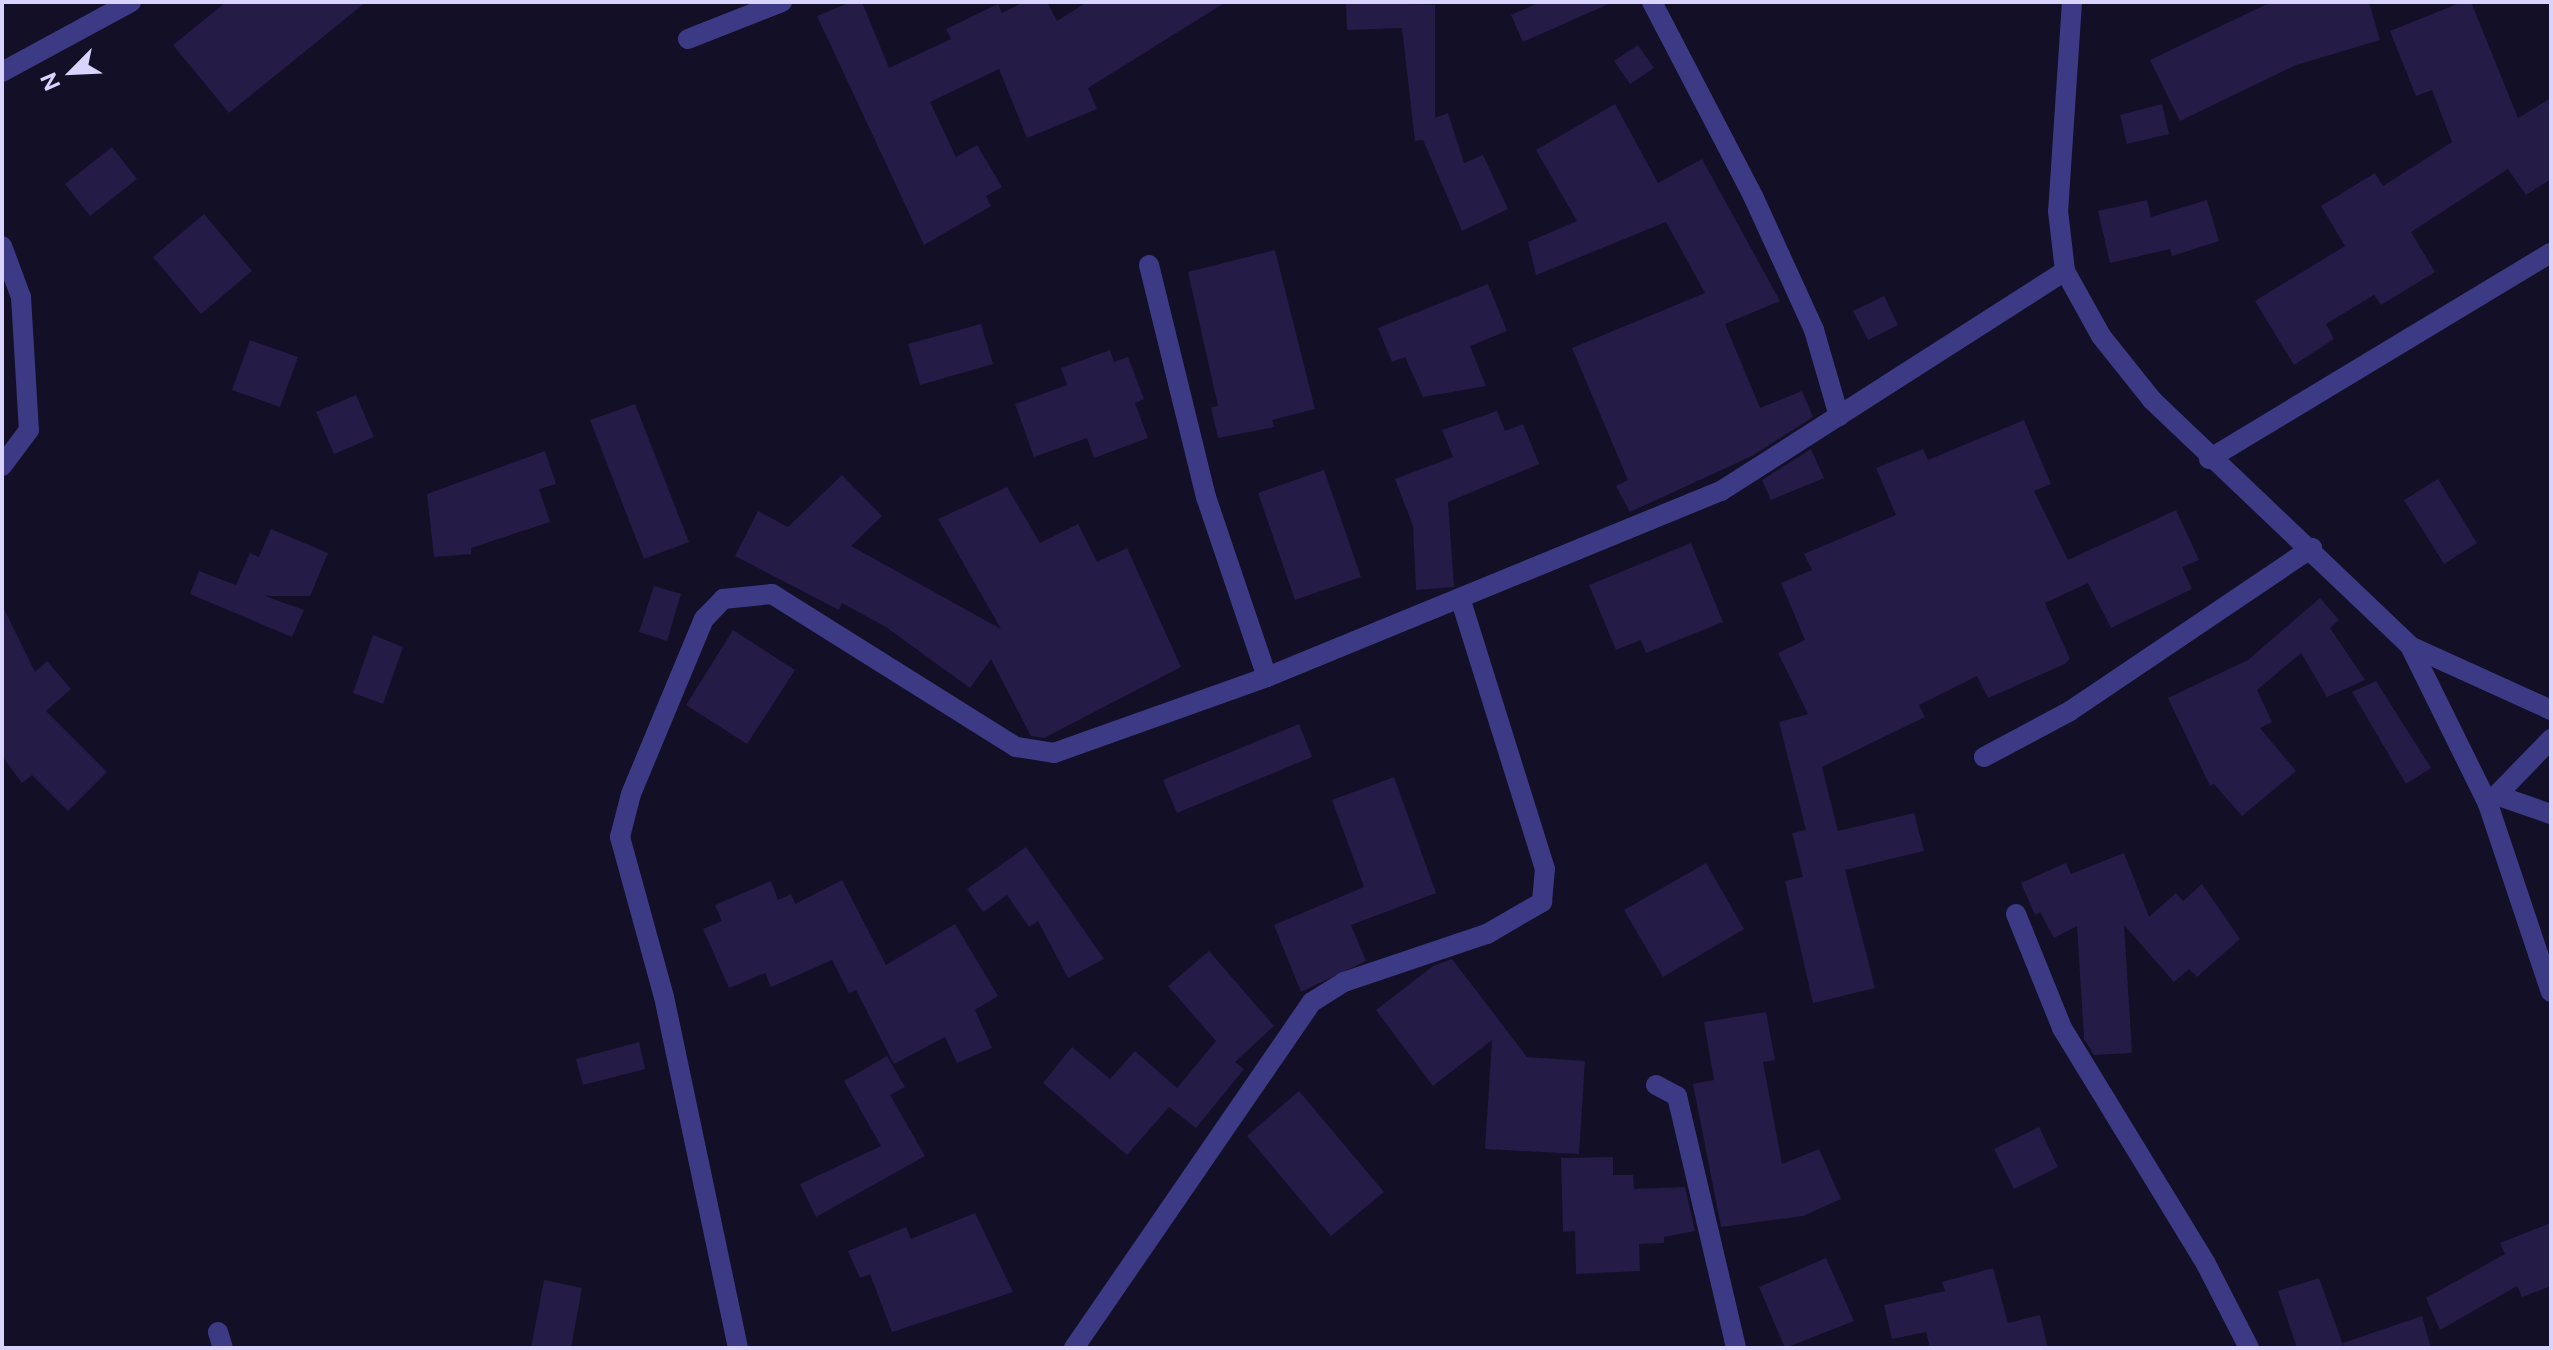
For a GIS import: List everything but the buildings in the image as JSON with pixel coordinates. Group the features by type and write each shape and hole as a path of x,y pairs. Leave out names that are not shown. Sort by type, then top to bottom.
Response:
{"street":[{"path":"2,72 131,2"},
{"path":"688,39 782,2"},
{"path":"1652,2 1753,196 1808,316 1839,416"},
{"path":"2072,2 2058,211 2065,271 2101,336 2209,459 2312,548 2410,646 2492,800 2551,992"},
{"path":"2,246 21,297 29,430 2,466"},
{"path":"2209,459 2551,253"},
{"path":"1149,265 1206,497 1267,677"},
{"path":"738,1348 664,997 620,837 631,794 704,619 723,599 772,594 1016,747 1036,754 1054,753 1267,677 1721,491 2065,271"},
{"path":"1984,757 2083,703 2312,548"},
{"path":"1074,1348 1312,1002 1344,982 1487,934 1542,902 1545,869 1460,598"},
{"path":"2410,646 2551,710"},
{"path":"2492,800 2551,739"},
{"path":"2492,800 2551,814"},
{"path":"2016,914 2062,1028 2206,1264 2249,1348"},
{"path":"1656,1085 1677,1096 1736,1348"}]}
